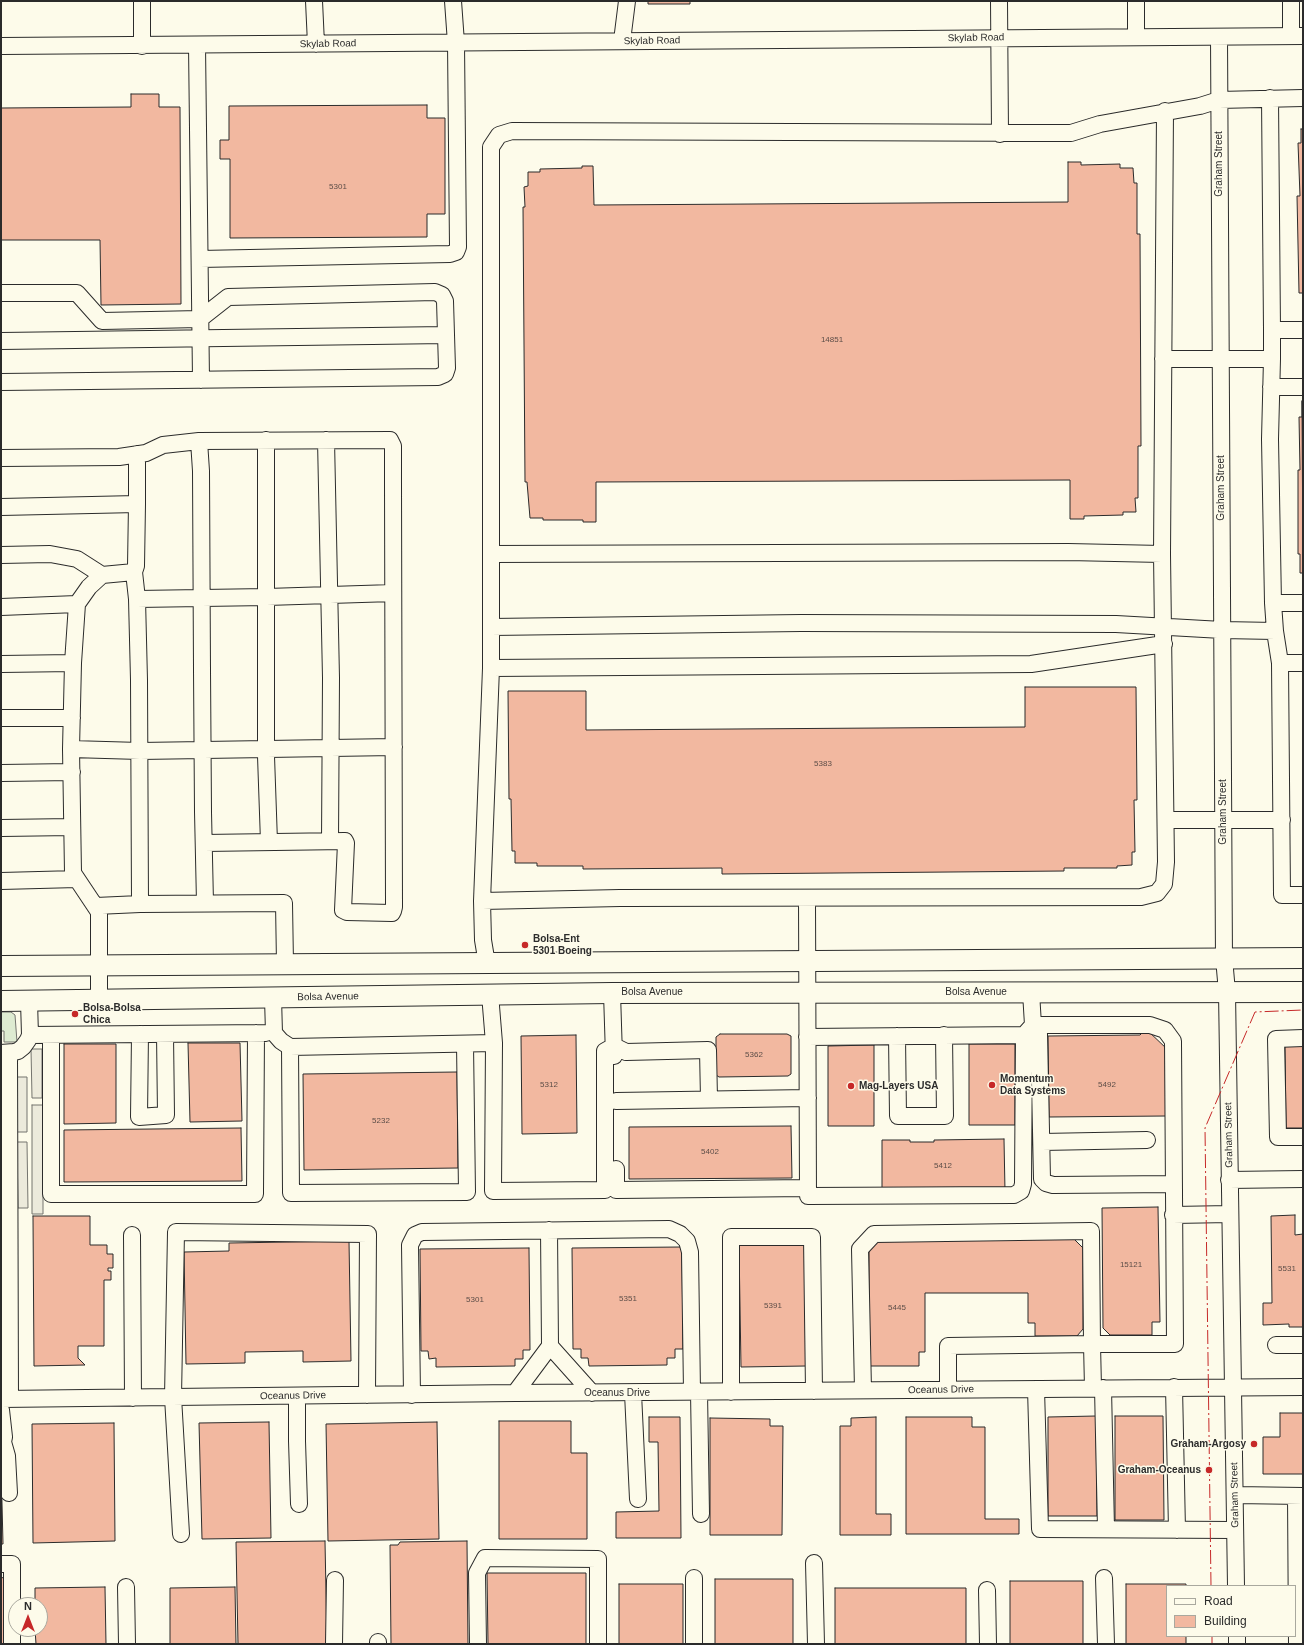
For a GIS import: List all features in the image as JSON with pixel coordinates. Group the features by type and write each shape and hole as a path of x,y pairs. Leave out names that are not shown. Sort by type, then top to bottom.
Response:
{"main road":[{"path":"1,966 1303,958"},
{"path":"487,964 490,994"},
{"name":"Bolsa Avenue","path":"1,1001 612,992 1303,992"}],"street":[{"path":"142,1 142,46"},
{"path":"314,1 316,44"},
{"path":"200,259 450,254 456,252 458,247 456,43 453,1"},
{"path":"622,41 627,1"},
{"path":"999,1 1000,134"},
{"path":"1136,1 1136,37"},
{"path":"1291,1 1297,36"},
{"name":"Skylab Road","path":"1,46 1297,36"},
{"name":"Graham Street","path":"1219,37 1224,958 1227,992 1236,1585"},
{"path":"197,45 201,380"},
{"path":"1270,98 1272,330 1270,439 1273,603 1275,631 1280,663 1282,895 1303,895"},
{"path":"487,964 483,940 482,901 491,668 491,147 499,135 512,131 1000,134 1071,133 1100,124 1165,111 1200,106 1219,100 1303,98"},
{"path":"482,901 620,898 1147,896 1157,893 1164,884 1166,862 1162,554 1165,111"},
{"path":"1,293 77,293 102,321 200,319 228,297 435,292 442,295 445,301 447,368 445,374 438,377 1,382"},
{"path":"1272,330 1303,330"},
{"path":"1,341 446,335"},
{"path":"1163,359 1272,359"},
{"path":"1271,387 1303,387"},
{"path":"266,440 266,749 269,842"},
{"path":"326,440 331,748 330,841"},
{"path":"1,458 119,457 146,453 163,445 199,441 390,440 392,442 394,747 394,907 392,913 347,912 343,910 345,841 204,843"},
{"path":"199,441 205,903"},
{"path":"137,454 136,566 134,572 137,599 140,751 140,904"},
{"path":"1,507 137,504"},
{"path":"491,554 1068,552 1162,554"},
{"path":"1,555 50,554 77,558 102,575"},
{"path":"99,1000 99,912 73,873 72,718 73,663 77,604 89,587 102,575 134,572"},
{"path":"137,599 267,598 392,593"},
{"path":"1273,603 1303,603"},
{"path":"1,607 77,604"},
{"path":"491,627 801,623 1108,624 1222,630 1275,631"},
{"path":"491,668 1031,664 1164,644"},
{"path":"1,664 73,663"},
{"path":"1280,663 1303,663"},
{"path":"1,718 72,718"},
{"path":"72,749 140,751 394,747"},
{"path":"1,772 72,772"},
{"path":"1166,820 1282,820"},
{"path":"1,828 72,827"},
{"path":"1,881 77,879"},
{"path":"807,898 806,961 808,1196 1014,1195 1021,1191 1023,1184 1028,1030 1031,992"},
{"path":"96,906 140,904 284,903 285,964"},
{"path":"612,992 616,1101 616,1190 808,1188"},
{"path":"490,994 494,1043 493,1191 605,1190 605,1051 614,1046"},
{"path":"273,998 274,1033 281,1041 290,1047 494,1043"},
{"path":"9,1493 7,1456 2,1442 5,1356 5,1053 14,1052 23,1047 30,1035 29,1001"},
{"path":"807,1037 944,1035 1150,1025 1165,1030 1173,1042 1175,1344 948,1346 948,1390"},
{"path":"1028,1030 1039,1034 1042,1179 1046,1183 1053,1185 1174,1184"},
{"path":"51,1035 51,1194 255,1194 256,1033"},
{"path":"30,1035 274,1033"},
{"path":"140,1034 139,1117 166,1115 165,1034"},
{"path":"897,1036 898,1116 945,1116 944,1035"},
{"path":"1303,1038 1276,1039 1278,1137 1303,1137"},
{"path":"290,1047 291,1193 467,1192 465,1044"},
{"path":"614,1046 626,1052 708,1050 709,1099"},
{"path":"616,1101 808,1098"},
{"path":"1042,1142 1147,1140"},
{"path":"1229,1180 1303,1179"},
{"path":"1174,1215 1230,1214"},
{"path":"412,1395 410,1245 415,1236 422,1232 669,1229 680,1234 687,1241 690,1252 700,1514"},
{"path":"516,1393 550,1346 549,1230"},
{"path":"862,1390 860,1249 874,1234 1091,1231 1092,1344 1098,1388 1106,1529"},
{"path":"181,1534 173,1397 176,1232 368,1234 367,1395"},
{"path":"132,1236 133,1398"},
{"path":"730,1392 732,1237 812,1237 814,1391"},
{"path":"1276,1345 1303,1345"},
{"path":"550,1346 592,1393"},
{"path":"1174,1387 1177,1530"},
{"name":"Oceanus Drive","path":"4,1402 173,1397 516,1393 1303,1387"},
{"path":"1036,1388 1040,1529 1235,1530"},
{"path":"633,1393 638,1499"},
{"path":"297,1396 299,1504"},
{"path":"1235,1495 1300,1496 1298,1644"},
{"path":"478,1644 477,1573 486,1558 598,1559 598,1644"},
{"path":"814,1563 816,1644"},
{"path":"1,1564 12,1564 12,1644"},
{"path":"694,1578 694,1644"},
{"path":"1104,1578 1106,1644"},
{"path":"334,1644 335,1580"},
{"path":"126,1587 127,1644"},
{"path":"987,1590 988,1644"}],"green space":[{"path":"1,1012 11,1012 15,1015 17,1042 4,1042 4,1031 1,1031"}],"shaded area":[{"path":"31,1049 42,1049 42,1098 32,1098"},
{"path":"17,1077 27,1077 27,1132 17,1132"},
{"path":"32,1105 43,1105 43,1214 32,1214"},
{"path":"17,1142 27,1142 28,1208 18,1208"}],"building":[{"path":"648,1 690,1 690,4 648,4"},
{"path":"131,94 159,94 159,107 180,107 181,304 101,305 100,240 1,240 1,108 131,107"},
{"path":"427,105 427,118 445,118 445,214 427,214 427,237 230,238 230,159 220,159 220,140 229,140 229,106"},
{"path":"1301,129 1303,129 1303,293 1299,293 1297,196 1300,196 1298,143 1301,143"},
{"path":"1068,162 1081,162 1081,165 1120,164 1120,168 1133,168 1134,183 1137,183 1137,234 1140,234 1141,446 1138,446 1138,498 1135,498 1136,512 1123,512 1123,515 1084,516 1084,519 1070,519 1070,480 596,482 596,522 583,522 583,520 543,520 543,518 530,518 527,482 525,482 523,207 525,207 524,187 528,186 528,172 540,172 540,169 582,168 582,166 593,166 594,205 1068,202"},
{"path":"1302,401 1303,573 1300,573 1300,554 1298,554 1298,470 1300,470 1299,417 1302,417"},
{"path":"1025,687 1136,687 1137,800 1134,800 1135,852 1132,852 1132,865 1117,866 1117,868 1064,868 1064,871 722,874 722,868 583,869 583,866 537,866 537,863 515,863 515,851 512,851 511,799 509,799 508,691 586,691 586,730 1025,727"},
{"path":"1146,1029 1168,1050 1165,1053 1166,1116 1049,1117 1048,1036 1140,1035"},
{"path":"720,1034 787,1034 791,1036 791,1074 788,1076 719,1077 716,1075 716,1037"},
{"path":"576,1035 577,1133 522,1134 521,1036"},
{"path":"188,1043 240,1043 242,1121 190,1122"},
{"path":"64,1044 116,1044 116,1123 64,1124"},
{"name":"Momentum Data Systems","path":"969,1044 1015,1044 1015,1125 969,1125"},
{"name":"Mag-Layers USA","path":"874,1045 874,1126 828,1126 828,1046"},
{"path":"1303,1045 1303,1128 1286,1128 1285,1046"},
{"path":"457,1072 458,1168 304,1170 303,1074"},
{"path":"791,1126 792,1178 629,1179 629,1127"},
{"path":"241,1128 242,1181 64,1182 64,1130"},
{"path":"1004,1139 1005,1191 882,1192 882,1140 934,1142 934,1140"},
{"path":"1158,1207 1160,1322 1152,1322 1152,1335 1110,1335 1103,1328 1102,1208"},
{"path":"1295,1215 1295,1235 1303,1234 1303,1327 1289,1327 1289,1324 1263,1325 1263,1303 1272,1303 1271,1216"},
{"path":"33,1216 90,1216 90,1245 107,1245 107,1254 113,1254 113,1268 108,1268 108,1271 111,1271 111,1280 104,1280 104,1346 78,1346 78,1358 85,1365 34,1366"},
{"path":"747,1238 805,1238 806,1366 741,1367 739,1246"},
{"path":"1073,1238 1083,1248 1083,1329 1077,1336 1035,1336 1035,1323 1028,1323 1028,1293 925,1293 925,1352 919,1352 919,1366 869,1366 869,1249 878,1239"},
{"path":"349,1241 351,1361 303,1362 303,1351 245,1352 245,1363 186,1364 184,1252 229,1251 229,1243"},
{"path":"682,1247 683,1349 675,1349 675,1358 667,1358 667,1365 589,1366 588,1358 581,1358 581,1349 573,1349 572,1248"},
{"path":"529,1248 530,1350 523,1350 523,1359 515,1359 515,1366 436,1367 436,1358 429,1359 428,1351 421,1351 420,1249"},
{"path":"1280,1413 1303,1413 1303,1474 1263,1474 1263,1437 1280,1437"},
{"path":"1096,1416 1097,1516 1048,1516 1048,1417"},
{"path":"1115,1416 1163,1416 1164,1520 1115,1520"},
{"path":"649,1417 680,1417 681,1538 616,1538 616,1512 659,1511 658,1442 649,1442"},
{"path":"876,1417 876,1514 891,1514 891,1535 840,1535 840,1426 851,1426 851,1418"},
{"path":"906,1417 972,1417 972,1427 985,1427 985,1519 1019,1519 1019,1534 906,1534"},
{"path":"710,1418 770,1419 770,1426 783,1426 782,1535 710,1535"},
{"path":"499,1421 571,1421 571,1453 587,1453 587,1539 499,1539"},
{"path":"269,1422 271,1538 202,1539 199,1423"},
{"path":"437,1422 439,1539 328,1541 326,1424"},
{"path":"114,1423 115,1541 33,1543 32,1424"},
{"path":"1,1463 3,1544 1,1544"},
{"path":"325,1541 327,1644 238,1644 236,1542"},
{"path":"467,1541 468,1644 391,1644 390,1545 398,1545 400,1542"},
{"path":"487,1573 586,1573 586,1644 488,1644"},
{"path":"6,1577 7,1644 1,1644 1,1578"},
{"path":"715,1579 793,1579 793,1644 715,1644"},
{"path":"1010,1581 1083,1581 1083,1644 1010,1644"},
{"path":"619,1584 683,1584 683,1644 619,1644"},
{"path":"1126,1584 1186,1584 1166,1585 1166,1637 1186,1637 1186,1644 1126,1644"},
{"path":"105,1587 106,1644 36,1644 36,1637 48,1637 48,1597 35,1597 35,1588"},
{"path":"235,1587 236,1644 170,1644 170,1588"},
{"path":"835,1588 966,1588 966,1644 835,1644"}],"power":[{"path":"1211,1585 1205,1128 1255,1012 1303,1010"},
{"path":"1212,1637 1212,1644"}],"place":[{"name":"Bolsa-Ent 5301 Boeing","path":"525,945"},
{"name":"Bolsa-Bolsa Chica","path":"75,1014"},
{"name":"Momentum Data Systems","path":"992,1085"},
{"name":"Mag-Layers USA","path":"851,1086"},
{"name":"Graham-Argosy","path":"1254,1444"},
{"name":"Graham-Oceanus","path":"1209,1470"}]}
